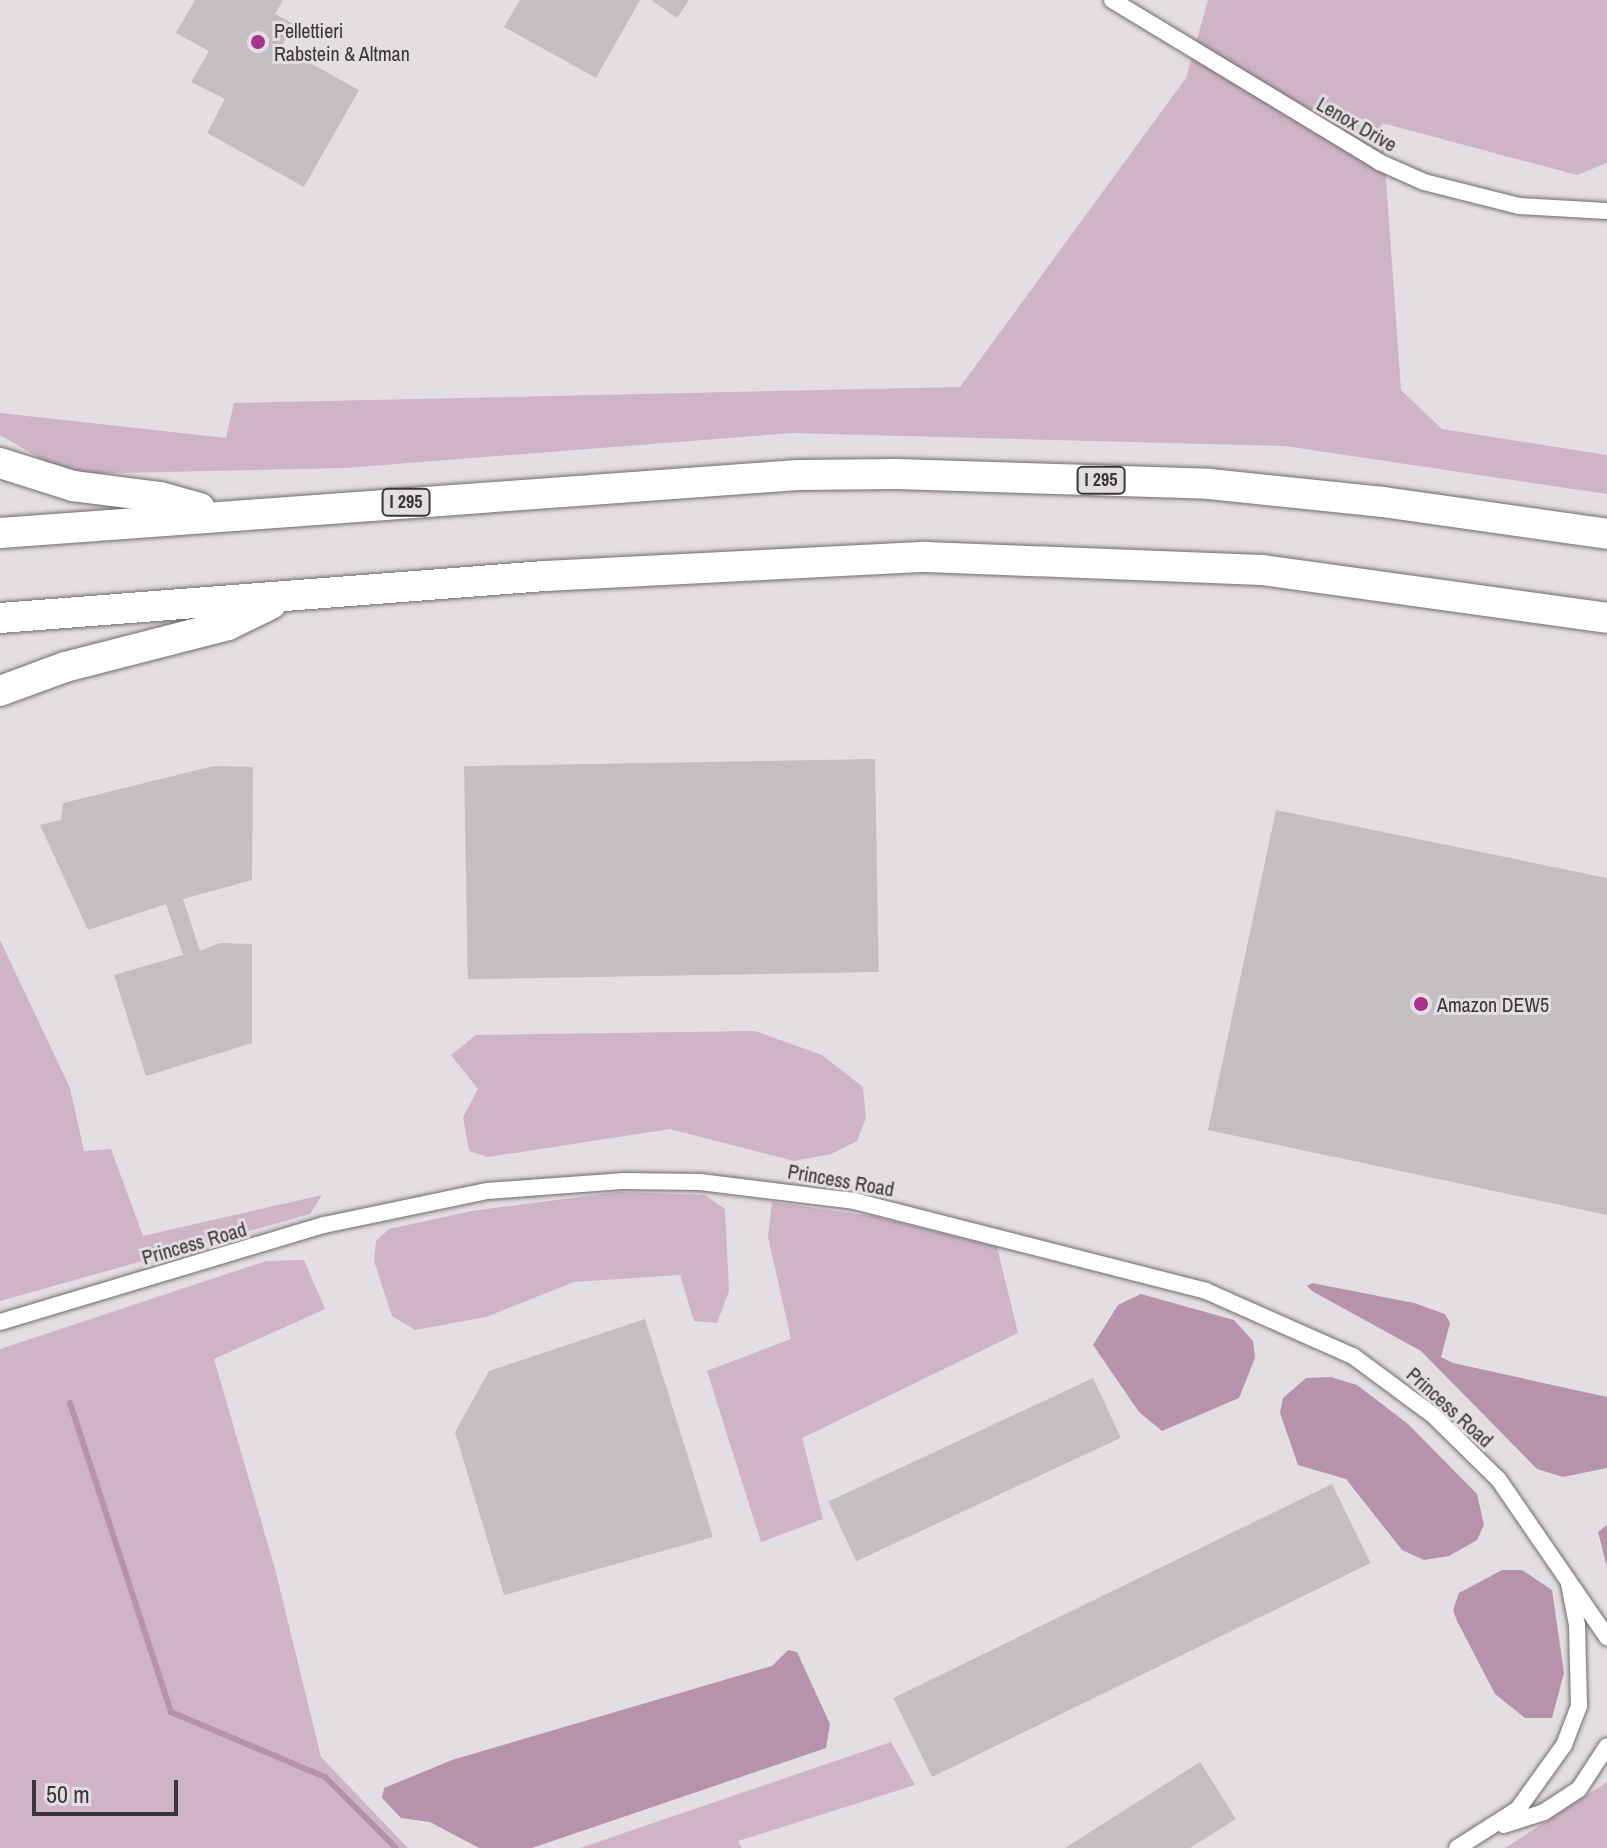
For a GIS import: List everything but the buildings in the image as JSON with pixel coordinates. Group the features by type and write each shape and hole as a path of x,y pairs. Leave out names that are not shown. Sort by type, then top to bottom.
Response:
{"highway":[{"path":"0,463 73,486 160,497 220,514"},
{"name":"I 295","path":"0,533 220,514 798,475 911,474 1209,484 1383,502 1607,534"},
{"path":"0,618 789,562 1038,557 1262,570 1607,618"},
{"path":"0,691 65,667 228,625 285,598"}],"street":[{"name":"Lenox Drive","path":"1112,0 1379,162 1424,182 1519,206 1607,211"},
{"name":"Princess Road","path":"0,1322 324,1225 487,1191 622,1181 700,1182 854,1201 1206,1291 1353,1356 1397,1385 1470,1449 1521,1510 1607,1637"},
{"name":"Princess Road","path":"1491,1829 1539,1784 1564,1745 1579,1706 1577,1625 1569,1582"},
{"name":"Princess Road","path":"1457,1848 1491,1829 1544,1812 1579,1789 1607,1746"}],"shaded area":[{"path":"1208,0 1607,0 1607,163 1577,175 1382,123 1401,390 1442,429 1607,455 1607,494 1285,446 792,433 345,468 67,474 0,435 0,413 226,438 234,403 960,387 1186,78"},
{"path":"0,940 70,1088 84,1151 111,1149 143,1236 322,1195 310,1214 0,1301"},
{"path":"755,1031 822,1055 863,1087 866,1118 857,1141 831,1154 794,1161 670,1129 488,1157 469,1151 463,1117 478,1089 451,1055 476,1035"},
{"path":"618,1192 705,1195 725,1209 729,1291 717,1323 694,1321 680,1275 574,1282 486,1317 415,1330 392,1316 374,1261 376,1241 389,1229 471,1211"},
{"path":"772,1202 872,1216 997,1247 1018,1333 802,1438 823,1519 761,1542 707,1371 791,1339 768,1237"},
{"path":"304,1260 325,1309 214,1359 275,1569 321,1757 408,1848 0,1848 0,1349 266,1261"},
{"path":"1312,1283 1414,1303 1445,1314 1450,1323 1441,1357 1453,1363 1607,1397 1607,1468 1563,1477 1537,1469 1421,1351 1312,1291 1307,1286"},
{"path":"1141,1294 1234,1320 1253,1341 1255,1358 1239,1398 1162,1431 1139,1412 1093,1345 1118,1305"},
{"path":"1331,1377 1357,1385 1408,1424 1477,1494 1484,1525 1477,1540 1449,1556 1424,1560 1402,1550 1346,1479 1298,1465 1280,1413 1283,1398 1306,1378"},
{"path":"1607,1525 1607,1567 1598,1532"},
{"path":"1502,1570 1522,1570 1552,1590 1564,1673 1552,1718 1525,1718 1495,1694 1453,1610 1459,1593"},
{"path":"788,1650 797,1652 830,1724 826,1748 532,1848 479,1848 430,1822 401,1818 382,1798 384,1788 452,1760 772,1666"},
{"path":"891,1742 915,1785 738,1841 742,1848 580,1848"},
{"path":"1607,1782 1607,1848 1505,1848"}],"waterway":[{"path":"70,1403 171,1712 325,1777 396,1848"}],"place":[{"name":"Pellettieri Rabstein & Altman","path":"258,42"},
{"name":"Amazon DEW5","path":"1421,1004"}]}
